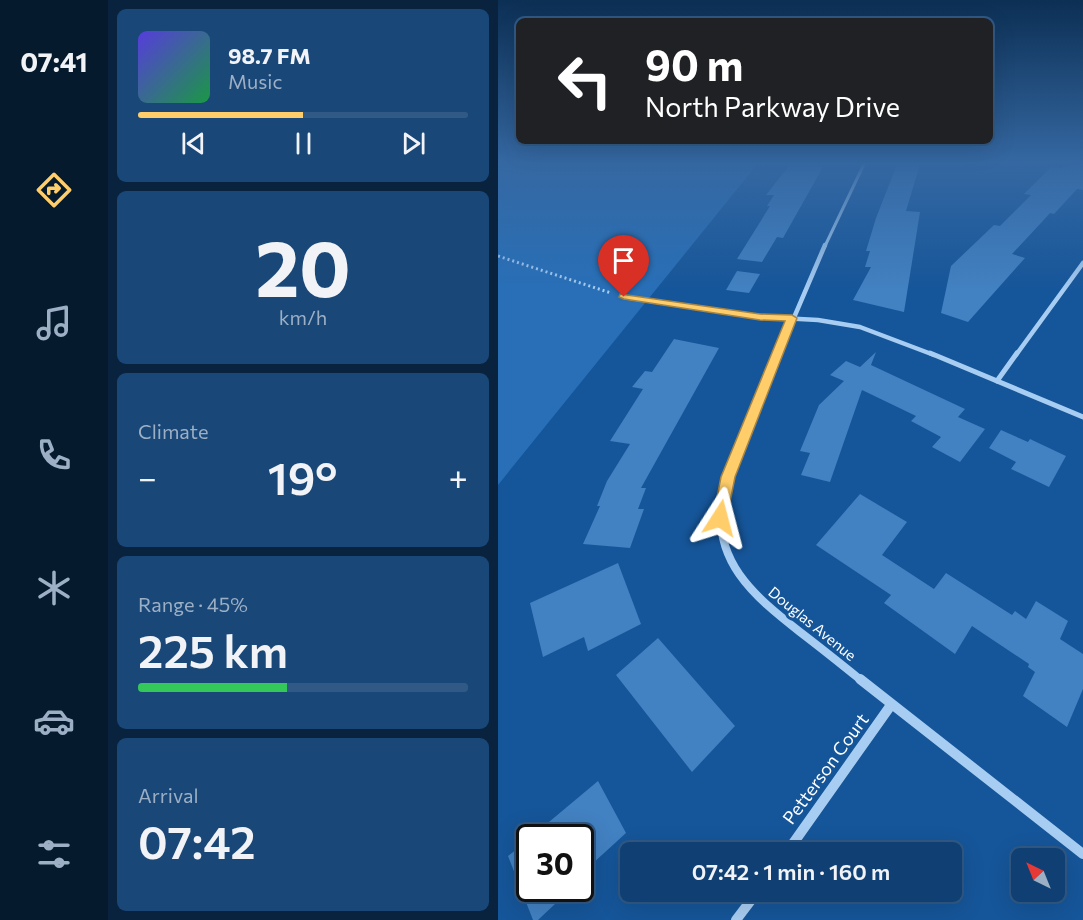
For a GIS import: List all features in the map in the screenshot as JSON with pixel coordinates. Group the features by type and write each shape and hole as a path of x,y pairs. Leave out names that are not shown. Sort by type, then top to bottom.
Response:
{"street":[{"name":"Douglas Avenue","path":"845,205 792,318 728,477 720,518 724,543 734,567 761,602 1083,854"},
{"path":"997,381 1083,263"},
{"path":"624,297 760,317 818,320 860,327 894,338 1083,417"},
{"name":"Petterson Court","path":"794,842 891,705"},
{"path":"736,920 750,902"}],"path":[{"path":"498,256 624,297"}],"shaded area":[{"path":"498,205 724,205 498,485"}],"building":[{"path":"802,205 783,238 777,237 762,262 737,259 770,206 767,206"},
{"path":"881,205 908,205 906,211 920,212 904,312 853,300 871,267 865,267 870,251 866,251"},
{"path":"1021,205 1062,205 1054,214 1050,213 1012,254 1025,258 968,322 941,313 951,266 994,225 1000,226"},
{"path":"737,271 760,274 749,293 726,290"},
{"path":"674,339 719,348 641,488 646,488 638,509 644,509 630,548 583,544 600,506 597,506 607,481 630,444 610,441 643,389 632,387 645,371 652,372"},
{"path":"876,352 871,365 965,409 958,417 985,429 960,462 932,447 941,437 911,421 916,416 862,390 830,482 801,475 810,453 800,451 819,405 844,381 830,375 846,361 860,367"},
{"path":"1001,430 1028,442 1030,439 1066,456 1049,487 1011,469 1016,462 989,448"},
{"path":"860,494 907,522 882,555 934,589 946,573 1012,615 1015,611 1026,619 1036,601 1068,621 1060,639 1083,654 1083,689 1067,727 1023,696 1035,672 1028,667 1029,664 972,626 955,654 884,603 891,595 816,545"},
{"path":"618,563 641,624 588,651 584,637 543,657 530,603"},
{"path":"658,638 735,726 692,772 616,675"},
{"path":"598,781 626,833 594,862 594,824 547,824"},
{"path":"516,850 516,876 508,856"},
{"path":"526,902 557,902 538,920 533,920"}],"route":[{"path":"624,297 768,318 792,318 728,477 720,518"}]}
